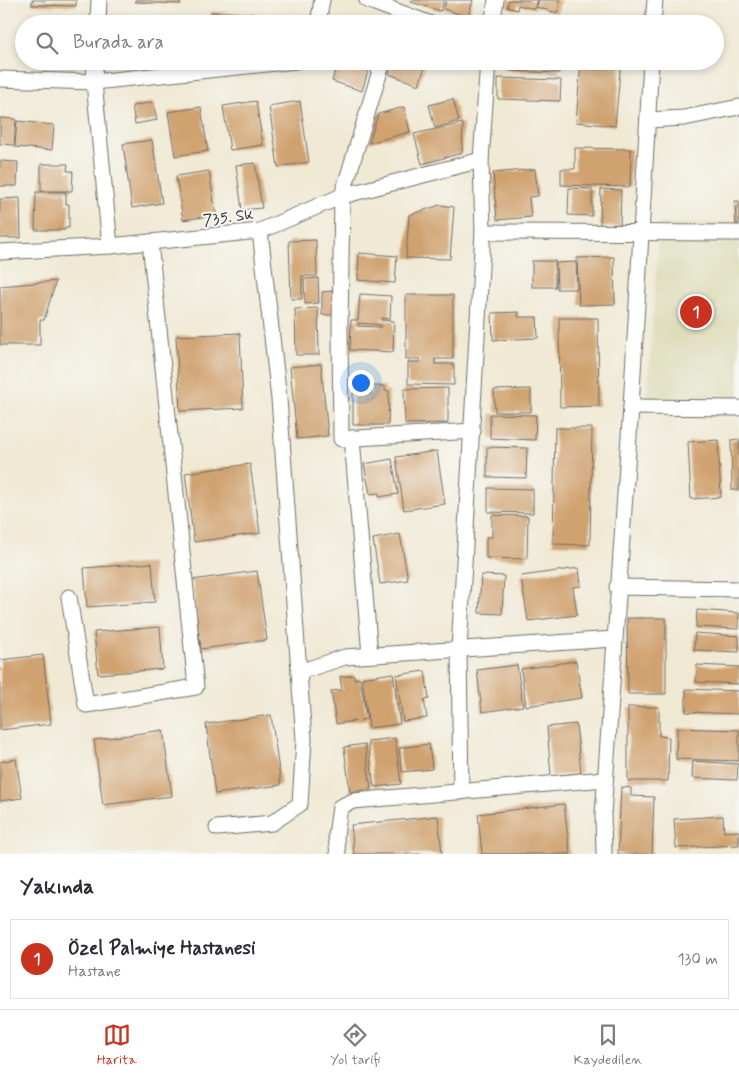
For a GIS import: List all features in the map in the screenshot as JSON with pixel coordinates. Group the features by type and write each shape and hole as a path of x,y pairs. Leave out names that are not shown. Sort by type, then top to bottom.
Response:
{"street":[{"path":"98,15 99,0"},
{"path":"320,15 322,0"},
{"path":"367,0 398,12"},
{"path":"494,15 496,0"},
{"path":"654,15 655,0"},
{"path":"95,70 94,82 110,246"},
{"path":"0,79 94,82 209,70"},
{"path":"380,70 342,196 341,439 473,431"},
{"path":"460,792 459,650 483,232 481,160 487,70"},
{"path":"604,854 603,815 605,779 631,407 651,70"},
{"path":"648,120 698,116 739,107"},
{"name":"735. Sk","path":"0,252 110,246 260,230 342,196 481,160"},
{"path":"217,828 272,823 300,804 304,740 279,399 260,230"},
{"path":"483,232 739,233"},
{"path":"69,597 86,705 196,687 150,242"},
{"path":"631,407 739,408"},
{"path":"352,438 370,655"},
{"path":"617,587 739,589"},
{"path":"299,672 345,657 614,639"},
{"path":"338,854 336,836 340,807 353,801 605,779"}],"shaded area":[{"path":"739,222 739,402 647,401 659,223"}],"building":[{"path":"32,0 76,0 76,6 32,5"},
{"path":"135,0 180,0 180,4 135,2"},
{"path":"412,0 444,0 441,11 411,2"},
{"path":"446,0 473,0 469,15 462,15 444,9"},
{"path":"509,0 538,0 535,9 518,5 517,10 507,7"},
{"path":"539,0 561,0 557,13 536,7"},
{"path":"211,12 256,14 256,15 211,15"},
{"path":"335,70 368,70 362,91 332,81"},
{"path":"390,70 424,70 419,85 389,74"},
{"path":"509,70 559,70 559,73"},
{"path":"580,70 620,70 615,126 576,122"},
{"path":"498,78 561,80 560,101 498,99"},
{"path":"453,99 459,121 435,128 429,105"},
{"path":"256,101 263,145 230,150 223,106"},
{"path":"300,101 309,162 278,167 269,106"},
{"path":"153,102 157,120 135,124 132,106"},
{"path":"201,107 208,151 175,156 168,112"},
{"path":"404,107 410,132 369,143 378,114"},
{"path":"0,118 16,119 14,145 0,144"},
{"path":"17,121 54,125 52,150 15,147"},
{"path":"463,123 462,153 422,164 414,134"},
{"path":"152,140 162,203 132,208 123,144"},
{"path":"575,148 631,149 630,187 561,185 561,169 575,169"},
{"path":"0,161 18,162 17,186 0,186"},
{"path":"255,163 262,208 242,210 236,165"},
{"path":"41,164 68,164 67,171 73,171 72,191 41,191"},
{"path":"535,169 538,196 529,197 531,217 497,220 493,173"},
{"path":"209,171 216,215 183,220 176,176"},
{"path":"569,188 592,189 592,216 568,215"},
{"path":"601,189 621,190 620,227 600,226"},
{"path":"36,192 66,192 66,204 69,204 69,228 65,228 65,230 35,230"},
{"path":"20,198 21,238 0,238 0,199"},
{"path":"735,201 739,201 739,224 736,224"},
{"path":"440,205 454,207 450,259 406,258 409,215"},
{"path":"316,240 317,276 302,276 302,299 291,299 289,241"},
{"path":"359,253 397,256 395,283 358,280"},
{"path":"614,257 615,304 579,305 577,258"},
{"path":"532,261 555,261 555,287 532,287"},
{"path":"576,262 577,289 557,289 556,263"},
{"path":"318,278 319,303 305,304 304,279"},
{"path":"56,281 44,320 40,320 40,345 0,345 0,286"},
{"path":"332,291 333,315 322,315 322,292"},
{"path":"360,294 391,296 390,319 381,318 381,320 394,321 393,352 350,350 351,320 358,320","holes":["358,323 381,325 381,327 358,326"]},
{"path":"406,295 453,295 453,359 435,359 435,364 454,364 454,385 408,384 408,362 420,362 420,359 406,359"},
{"path":"318,308 319,355 296,355 295,309"},
{"path":"519,312 518,317 537,317 538,338 493,340 492,313"},
{"path":"559,318 598,318 599,406 560,407"},
{"path":"240,333 243,408 180,411 176,336"},
{"path":"321,364 328,436 297,439 290,367"},
{"path":"371,386 385,386 385,391 389,391 388,425 353,425 353,393 371,393"},
{"path":"448,388 448,423 405,424 404,389"},
{"path":"531,389 531,412 495,412 494,390"},
{"path":"490,414 536,415 535,440 490,438"},
{"path":"555,428 592,428 590,545 553,544"},
{"path":"739,439 739,490 732,490 731,440"},
{"path":"718,440 721,497 691,499 688,442"},
{"path":"487,447 527,448 526,478 487,477"},
{"path":"437,451 445,504 404,510 396,457"},
{"path":"392,459 398,494 379,497 379,493 370,494 364,464"},
{"path":"250,464 260,533 194,542 185,473"},
{"path":"488,488 533,489 533,513 488,512"},
{"path":"492,515 528,516 527,559 486,558 486,537 492,537"},
{"path":"400,534 408,580 380,584 373,539"},
{"path":"152,563 155,602 87,607 84,568"},
{"path":"579,568 581,586 573,587 577,615 528,621 521,576"},
{"path":"257,571 267,640 201,649 192,580"},
{"path":"481,575 504,576 502,614 479,613"},
{"path":"697,610 739,613 739,629 696,627"},
{"path":"627,618 666,618 666,694 628,694"},
{"path":"160,627 163,669 98,674 94,632"},
{"path":"695,633 739,636 739,652 694,650"},
{"path":"43,655 51,724 0,730 0,660"},
{"path":"576,661 582,698 526,706 521,669"},
{"path":"517,665 523,706 482,712 477,670"},
{"path":"697,665 739,667 739,684 696,682"},
{"path":"425,671 429,699 424,700 427,718 403,721 396,675"},
{"path":"393,673 400,724 369,728 362,678"},
{"path":"354,675 354,679 360,678 367,719 336,724 331,691 342,690 340,677"},
{"path":"686,689 739,691 739,714 686,712"},
{"path":"628,707 659,707 659,736 669,737 668,781 628,781"},
{"path":"271,715 281,785 215,794 206,724"},
{"path":"576,724 581,773 551,776 547,727"},
{"path":"677,728 739,730 739,761 676,759"},
{"path":"163,730 172,796 103,805 94,740"},
{"path":"395,738 401,784 374,787 368,741"},
{"path":"365,744 371,789 350,792 344,747"},
{"path":"429,744 432,769 402,772 399,748"},
{"path":"16,759 22,798 0,801 0,762"},
{"path":"693,761 738,764 737,780 692,778"},
{"path":"621,787 631,788 631,796 654,797 652,854 618,854"},
{"path":"564,804 570,854 482,854 478,814"},
{"path":"438,816 442,854 354,854 351,825"},
{"path":"723,816 724,832 739,831 739,845 676,848 674,819"}],"place":[{"name":"Özel Palmiye Hastanesi","path":"696,312"}]}
